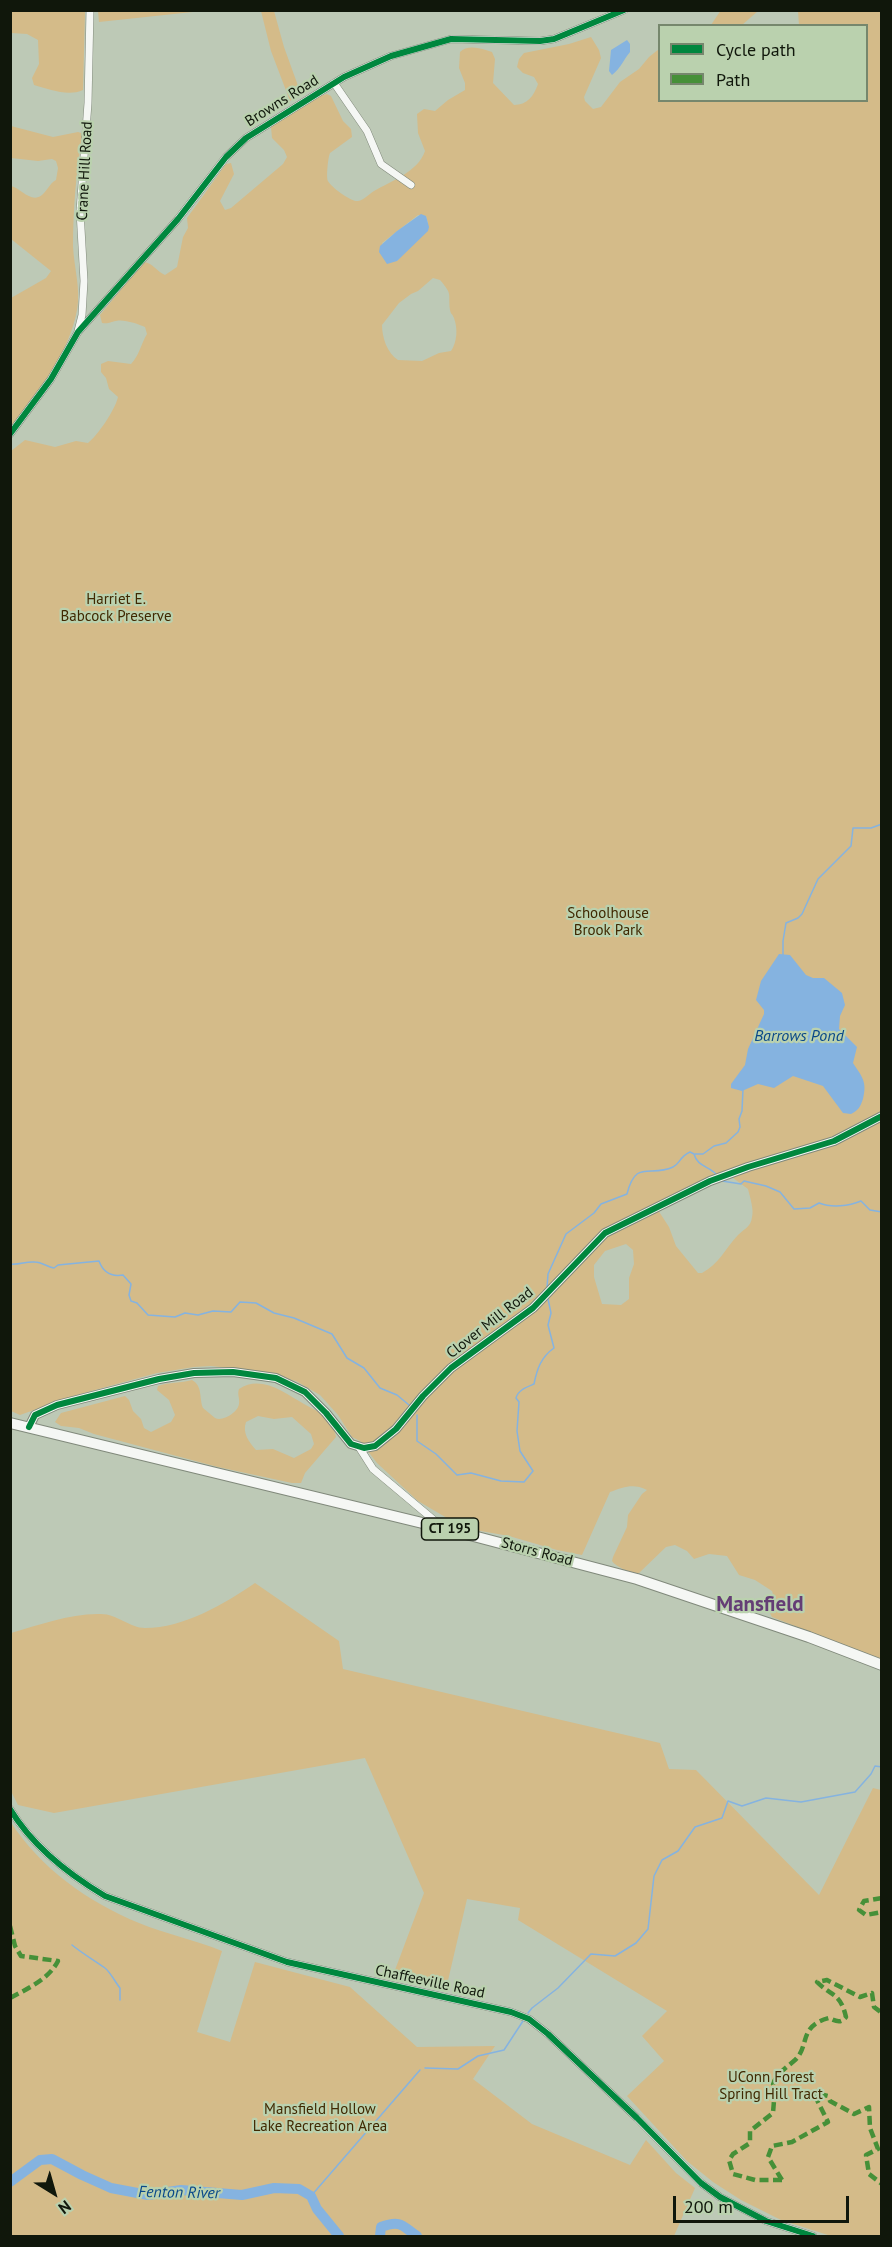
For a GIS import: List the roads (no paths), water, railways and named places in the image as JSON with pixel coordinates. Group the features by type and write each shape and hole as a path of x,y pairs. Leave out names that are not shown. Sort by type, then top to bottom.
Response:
{"main road":[{"name":"Storrs Road","path":"10,1423 443,1527 637,1579 809,1637 882,1665"}],"street":[{"name":"Crane Hill Road","path":"78,332 82,315 84,281 80,211 88,103 90,10"},
{"name":"Browns Road","path":"10,434 51,380 78,332 178,219 234,148 258,130 334,83 375,61 440,41 462,38 519,42 554,39 624,10"},
{"path":"334,83 367,131 381,164 411,185"},
{"name":"Clover Mill Road","path":"359,1447 371,1447 381,1443 451,1368 533,1308 605,1233 710,1181 834,1141 882,1116"},
{"path":"29,1427 34,1415 57,1406 159,1378 194,1373 233,1372 276,1378 305,1392 326,1413 347,1440 359,1447 373,1469 443,1527"},
{"name":"Chaffeeville Road","path":"10,1809 17,1821 40,1847 78,1880 105,1896 287,1962 511,2012 529,2019 637,2118 700,2183 720,2197 766,2221 813,2236"}],"water":[{"path":"627,40 630,44 630,52 612,75 609,71 611,50"},
{"path":"421,214 426,216 428,231 397,261 387,264 379,252 380,246"},
{"name":"Barrows Pond","path":"779,954 790,955 806,975 813,978 824,978 842,993 845,1005 840,1016 839,1029 857,1047 853,1063 862,1076 864,1084 861,1104 858,1110 851,1114 843,1113 823,1086 793,1076 774,1088 758,1084 742,1091 731,1088 731,1084 745,1065 748,1049 764,1014 764,1010 756,1000 761,981"}],"waterway":[{"path":"783,955 786,923 802,914 818,879 851,846 853,828 871,828 882,824"},
{"path":"695,1154 703,1154 714,1146 726,1143 738,1132 743,1089"},
{"path":"547,1288 548,1274 566,1234 594,1213 601,1204 627,1194 631,1183 639,1173 673,1167 690,1152 700,1163 716,1174"},
{"path":"722,1181 741,1184 744,1181 766,1186 780,1192 794,1209 810,1208 819,1203 840,1206 861,1201 870,1210 882,1212"},
{"path":"10,1264 38,1262 54,1268 58,1265 99,1261 108,1273 123,1275 131,1284 129,1295 131,1301 137,1303 148,1315 175,1317 185,1313 198,1315 213,1311 231,1312 240,1302 256,1303 274,1313 294,1318 332,1334 347,1358 364,1368 380,1388 397,1395 409,1405"},
{"path":"417,1415 417,1441 436,1454 457,1475 471,1473 501,1481 524,1482 533,1471 520,1451 517,1431 519,1402 516,1398 521,1391 534,1384 540,1364 554,1348 548,1325 551,1313 548,1299"},
{"path":"528,2013 558,1988 591,1954 615,1956 636,1943 648,1929 654,1876 662,1860 678,1851 695,1827 722,1818 728,1801 742,1806 766,1798 801,1802 855,1792 875,1766 882,1767"},
{"path":"72,1945 107,1970 120,1988 120,2000"},
{"path":"425,2068 458,2069 478,2056 504,2050 523,2021"},
{"path":"311,2196 420,2070"},
{"name":"Fenton River","path":"10,2182 40,2160 52,2159 111,2188 148,2195 181,2190 242,2195 274,2188 299,2189 311,2196 317,2209 339,2236"},
{"name":"Fenton River","path":"380,2236 381,2227 394,2224 402,2225 417,2236"}],"district":[{"name":"Mansfield","path":"760,1605"}],"park label":[{"name":"Harriet E. Babcock Preserve","path":"116,608"},
{"name":"Schoolhouse Brook Park","path":"608,922"},
{"name":"UConn Forest Spring Hill Tract","path":"771,2086"},
{"name":"Mansfield Hollow Lake Recreation Area","path":"320,2118"}]}
